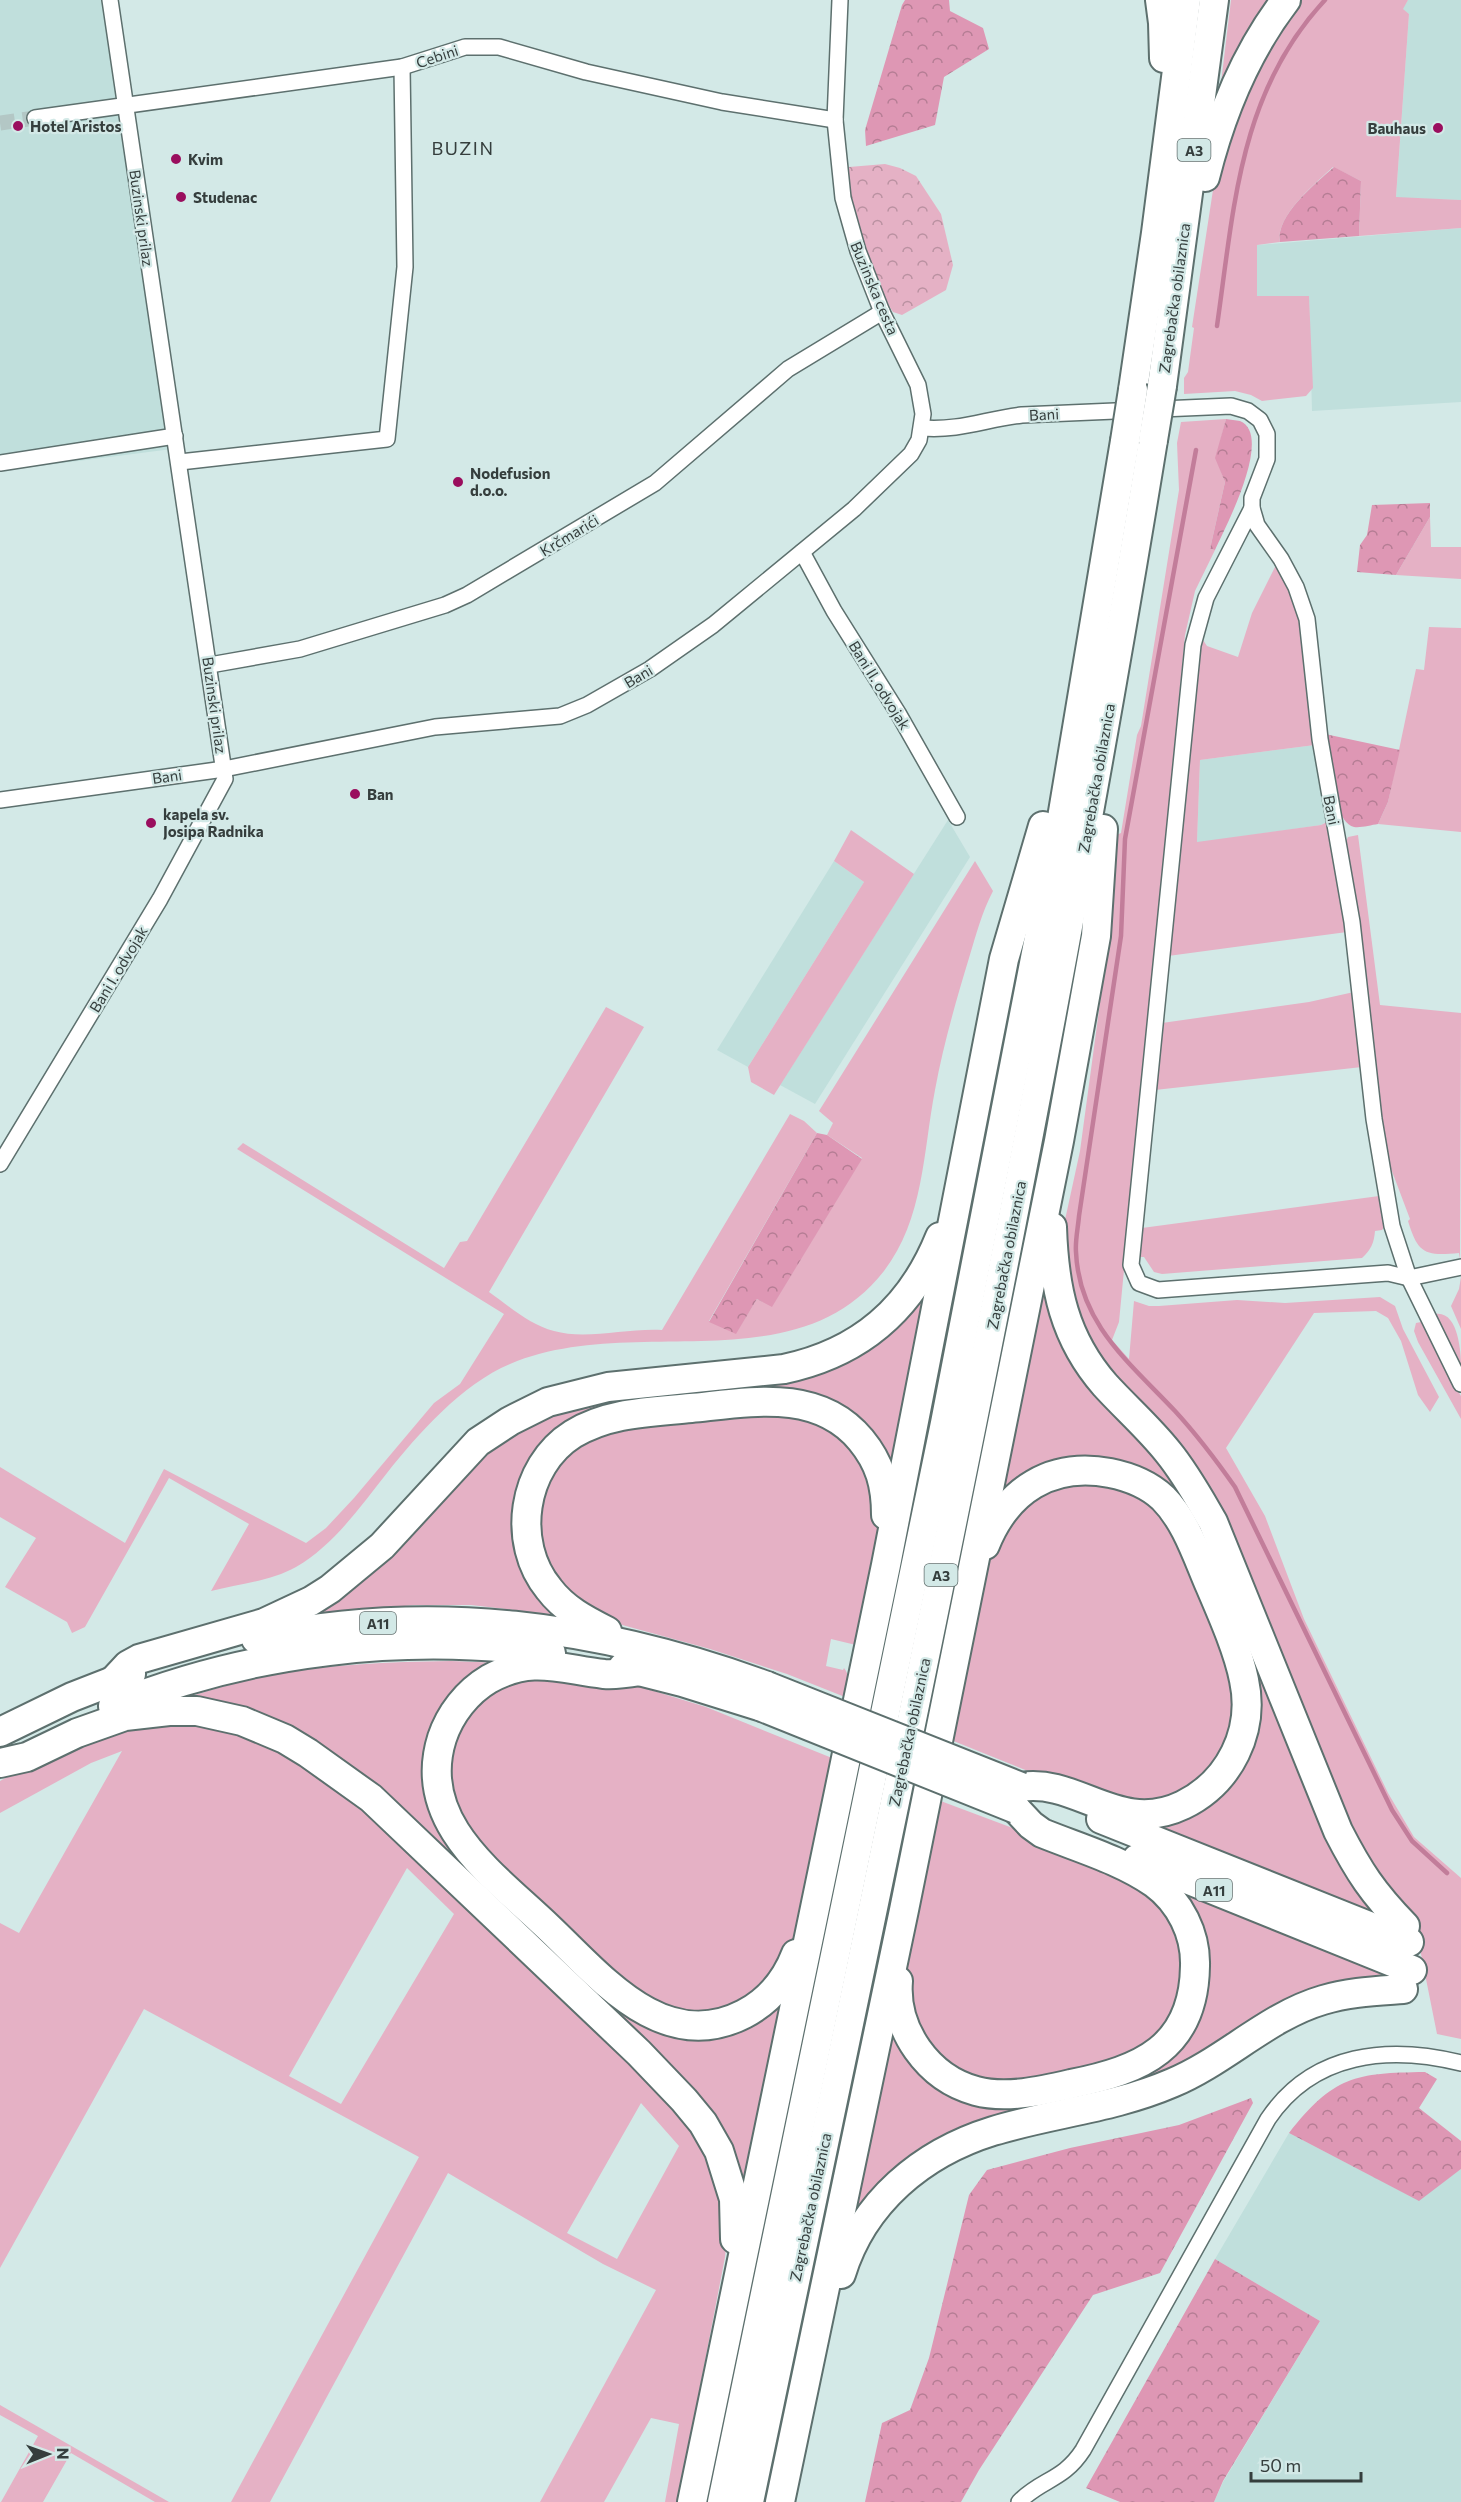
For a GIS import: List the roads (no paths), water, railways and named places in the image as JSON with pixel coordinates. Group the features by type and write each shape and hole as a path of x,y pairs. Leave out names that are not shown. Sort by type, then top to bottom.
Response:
{"highway":[{"path":"1156,233 1152,181 1163,73 1164,42 1160,0"},
{"name":"Zagrebačka obilaznica","path":"722,2502 948,1411 1061,824 1133,390 1186,0"},
{"name":"Zagrebačka obilaznica","path":"749,2502 1028,1144 1120,646 1162,386 1214,0"},
{"path":"1174,300 1193,256 1205,176 1225,113 1244,67 1261,36 1286,0"},
{"path":"780,2502 904,1910 1059,1141 1096,936 1100,851 1124,699 1120,646"},
{"path":"692,2502 886,1565 1004,959 1039,846 1063,719 1086,676"},
{"path":"114,1680 128,1665 139,1659 264,1623 311,1601 330,1589 382,1546 478,1442 510,1421 548,1402 608,1386 784,1370 820,1359 857,1341 894,1312 926,1267 939,1239 948,1210 964,1123 977,1104"},
{"name":"A11","path":"0,1761 75,1721 141,1695 236,1667 331,1651 388,1646 488,1647 594,1660 643,1659 720,1669 764,1697 1018,1798 1407,1934 1364,1879 1338,1831 1213,1522 1188,1479 1167,1451 1103,1382 1081,1351 1066,1320 1058,1296 1053,1252 1052,1226 1059,1141"},
{"path":"643,1659 558,1600 540,1577 528,1543 525,1520 527,1506 534,1480 541,1467 561,1443 598,1421 632,1414 776,1401 797,1403 827,1413 841,1421 857,1435 880,1467 886,1501 886,1565"},
{"path":"904,1910 897,1990 900,2014 913,2044 931,2066 948,2079 976,2091 1006,2094 1047,2089 1113,2075 1135,2067 1158,2053 1174,2035 1190,2008 1195,1983 1194,1945 1190,1931 1178,1908 1156,1885 1143,1876 1123,1865 1042,1833 1031,1825 1018,1798 1048,1786 1098,1806 1141,1814 1169,1810 1184,1804 1217,1780 1229,1766 1242,1737 1247,1704 1244,1677 1219,1608 1181,1521 1164,1499 1145,1484 1124,1476 1082,1470 1044,1478 1011,1502 999,1518 985,1547 969,1614 960,1629"},
{"name":"A11","path":"0,1732 37,1712 114,1680 221,1646 301,1630 375,1623 449,1621 513,1625 563,1631 643,1659"},
{"path":"643,1659 603,1674 571,1667 534,1665 501,1674 476,1687 454,1713 445,1731 436,1766 440,1804 460,1840 472,1855 619,1993 651,2015 683,2025 721,2022 739,2017 755,2009 777,1989 791,1967 818,1890"},
{"path":"0,1761 27,1757 77,1733 124,1716 169,1711 197,1711 243,1721 285,1739 332,1768 371,1798 639,2053 703,2123 719,2151 734,2199 735,2237 727,2288 707,2380 705,2397 708,2424"},
{"name":"A11","path":"808,2363 824,2329 847,2255 859,2231 883,2199 904,2177 926,2162 953,2146 992,2131 1129,2099 1174,2083 1292,2013 1322,2000 1408,1980 1018,1798"}],"street":[{"name":"Buzinski prilaz","path":"110,0 224,769"},
{"name":"Buzinska cesta","path":"840,0 835,120 843,198 858,251 882,312 918,385 922,402 922,428"},
{"name":"Cebini","path":"35,118 402,68 465,47 499,47 586,72 722,102 835,120"},
{"path":"180,462 387,439 405,267 402,68"},
{"name":"Krčmarići","path":"210,666 300,650 445,605 467,595 655,483 789,369 882,312"},
{"name":"Bani","path":"0,800 224,769 435,727 560,716 587,705 650,669 713,625 854,509 910,454 922,428 945,430 963,428 1022,415 1231,406 1248,411 1260,420 1267,434 1269,448 1252,498 1252,508 1257,525 1281,559 1296,587 1307,619 1320,739 1352,922 1377,1140 1392,1226 1409,1278 1461,1384"},
{"path":"0,463 175,436"},
{"path":"1252,508 1206,598 1193,645 1131,1264 1139,1283 1158,1290 1388,1273 1409,1278 1461,1267"},
{"name":"Bani II. odvojak","path":"802,552 834,611 898,713 957,818"},
{"name":"Bani I. odvojak","path":"0,1164 160,899 225,779 224,769"},
{"path":"1019,2502 1036,2488 1065,2472 1078,2458 1268,2119 1287,2095 1316,2074 1368,2055 1420,2055 1461,2063"}],"waterway":[{"path":"1217,326 1236,195 1245,153 1258,112 1274,73 1296,36 1325,0"},
{"path":"1196,450 1125,839 1121,936 1076,1239 1079,1278 1086,1300 1110,1340 1191,1429 1235,1487 1392,1810 1412,1841 1447,1873"}],"tunnel":[{"path":"0,123 35,118"}],"place":[{"name":"Hotel Aristos","path":"18,126"},
{"name":"Bauhaus","path":"1438,128"},
{"name":"Kvim","path":"176,159"},
{"name":"Studenac","path":"181,197"},
{"name":"Nodefusion d.o.o.","path":"458,482"},
{"name":"Ban","path":"355,794"},
{"name":"kapela sv. Josipa Radnika","path":"151,823"}],"district":[{"name":"BUZIN","path":"463,148"}]}
